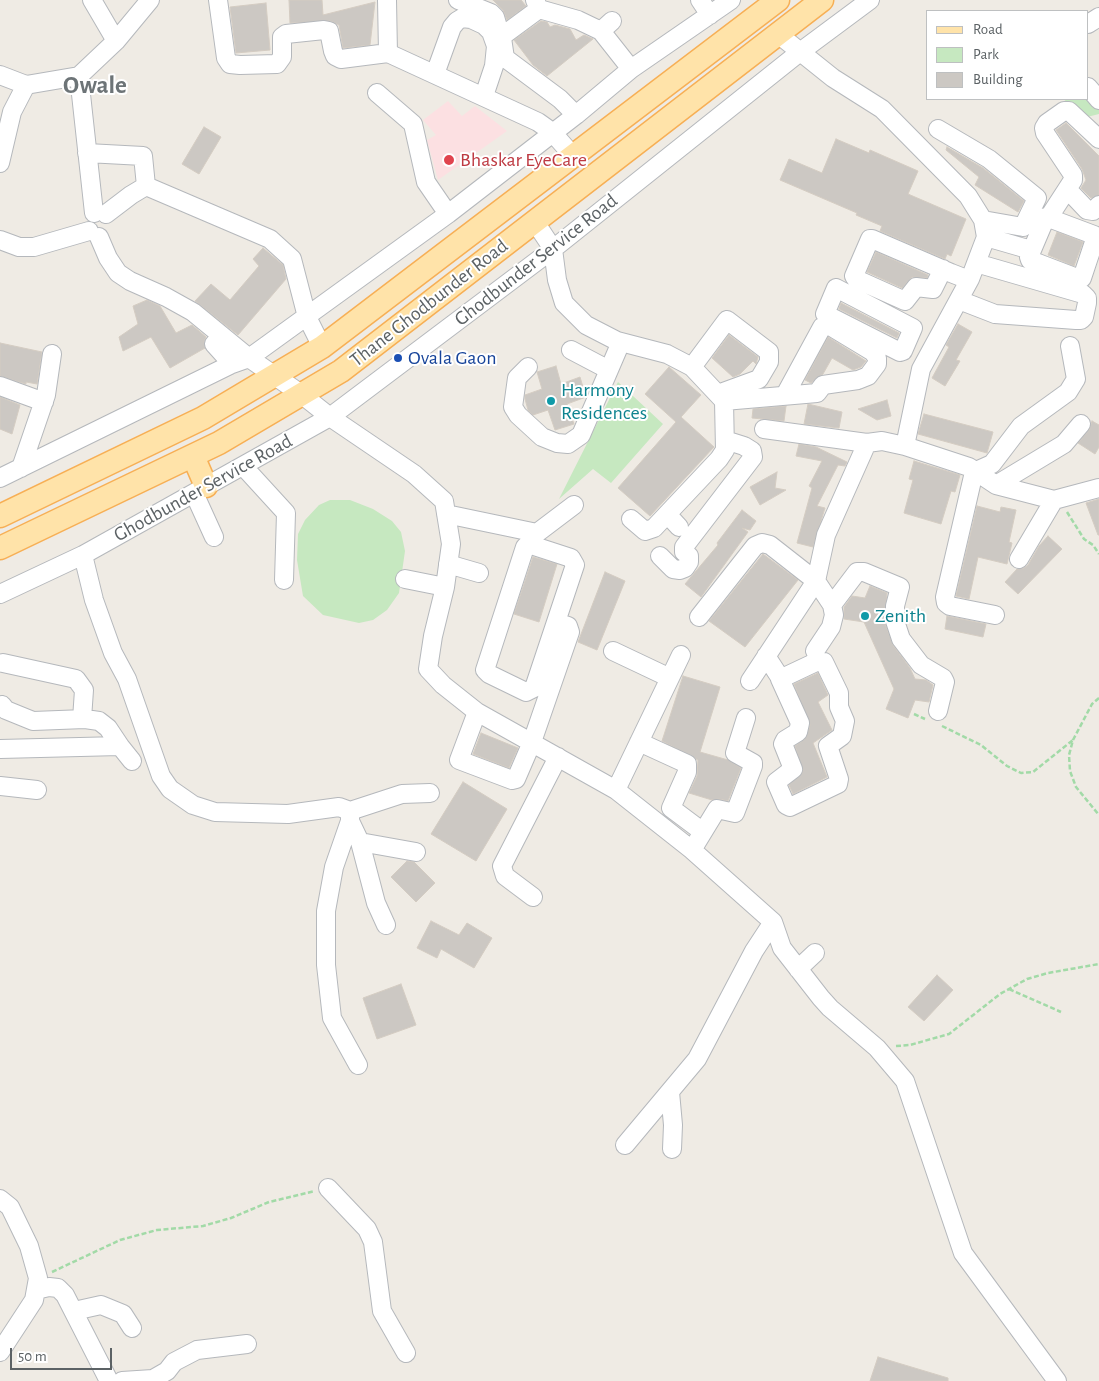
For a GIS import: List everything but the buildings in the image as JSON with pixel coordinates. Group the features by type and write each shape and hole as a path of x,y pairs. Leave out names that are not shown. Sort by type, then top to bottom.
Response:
{"main road":[{"name":"Thane Ghodbunder Road","path":"0,548 219,443 341,371 822,0"},
{"name":"Thane Ghodbunder Road","path":"0,516 203,418 276,377 322,347 574,157 774,1"},
{"path":"192,456 200,490"}],"street":[{"path":"92,0 116,41"},
{"path":"0,85 24,90 79,76 116,41 150,0"},
{"path":"218,0 226,58 230,64 277,64 282,57 282,37 286,34 329,31 335,56 341,59 388,53 538,122 552,132 574,157"},
{"path":"387,0 388,53"},
{"path":"458,0 491,13 501,37 505,58 560,99 576,115"},
{"path":"0,478 232,364 249,358 448,214 576,115 705,7 731,0"},
{"name":"Ghodbunder Service Road","path":"0,594 83,555 330,418 553,249 800,52 870,0"},
{"path":"501,37 537,5 578,20 606,26 631,69"},
{"path":"434,74 452,27 457,21 462,18 484,25 491,32 496,46 494,66 484,96"},
{"path":"778,34 833,78 882,109 968,196 983,220 986,237 969,280 921,369 905,446"},
{"path":"0,75 24,90"},
{"path":"79,76 88,153 100,214"},
{"path":"1089,88 1099,100"},
{"path":"0,162 2,139 12,112 24,90"},
{"path":"377,93 413,124 423,175 448,214"},
{"path":"1049,217 1094,235 1095,239 1082,278 1033,263 1029,257 1044,220 1049,217 1073,180 1073,175 1045,133 1044,128 1064,111 1069,112 1099,139"},
{"path":"931,159 944,132 989,159 1037,198 1024,227 983,220"},
{"path":"88,153 143,156 146,186"},
{"path":"100,214 146,186"},
{"path":"146,186 270,239 292,258 307,317 322,347"},
{"path":"1068,190 1087,210 1093,211 1099,205"},
{"path":"0,240 18,247 34,247 94,234 107,234 111,228 111,220 100,214"},
{"path":"535,222 553,249 557,280 564,303 586,325 621,342 667,354 692,367 721,398 726,440 725,450 719,459 673,520 645,530 632,520"},
{"path":"94,234 118,273 130,281 166,297 185,316 249,358 301,394 330,418 414,474 444,501 451,544 445,587 432,636 428,669 443,685 477,712 616,790 692,850 773,922 782,948 830,1008 877,1048 905,1081 963,1253 1057,1381"},
{"path":"986,237 1031,250"},
{"path":"943,269 933,289 916,288 905,301 856,279 854,276 870,239 943,269 969,280"},
{"path":"959,300 995,314 1076,320 1081,320 1084,317 1088,303 1087,298 1083,294 976,263"},
{"path":"838,289 911,327 913,330 908,340 903,351 900,352 825,314 834,290 838,289"},
{"path":"692,367 727,320 769,352 769,362 758,379 721,398"},
{"path":"785,395 822,327 830,326 873,352 877,358 877,364 868,376 858,380 823,385 817,393"},
{"path":"908,340 930,352"},
{"path":"528,367 517,378 513,407 518,415 542,437 558,443 568,444 580,435 621,342"},
{"path":"214,344 232,364"},
{"path":"974,472 992,464 1020,426 1068,392 1076,379 1070,346"},
{"path":"571,350 609,370"},
{"path":"21,468 44,402 52,354"},
{"path":"0,386 44,402"},
{"path":"721,398 846,392 863,386"},
{"path":"996,485 1064,444 1081,424"},
{"path":"764,428 867,443 882,441 905,446 969,467 996,485 1056,499 1099,488"},
{"path":"660,556 673,569 680,570 685,568 689,562 689,556 683,550 684,547 753,457 752,451 726,440"},
{"path":"750,680 816,581 826,536 867,443"},
{"path":"243,466 286,513 284,580"},
{"path":"974,472 945,598 946,603 950,606 995,615"},
{"path":"200,490 214,537"},
{"path":"1019,558 1056,499"},
{"path":"446,514 536,533 574,504"},
{"path":"699,617 755,546 762,543 770,545 816,581 832,605 834,615 832,627 815,651"},
{"path":"528,544 571,558 574,562 556,622 531,691 519,688 489,674 485,670 525,547 528,544"},
{"path":"83,555 94,600 113,653 127,679 161,776 170,789 193,805 215,812 288,814 339,807 350,816 360,842 376,903 386,925"},
{"path":"448,564 479,573"},
{"path":"832,605 857,572 864,572 900,587 895,606 895,621 901,639 921,665 943,678 945,682 938,711"},
{"path":"405,579 445,587"},
{"path":"477,712 459,758 462,762 512,780 516,779 532,742 570,632 568,626 556,622"},
{"path":"613,651 670,678"},
{"path":"616,790 681,655"},
{"path":"766,656 780,679 800,723 798,732 785,740 783,744 794,769 776,782 786,805 790,807 838,784 839,779 828,746 842,736 845,721 838,707 839,692 824,662 816,662 780,679"},
{"path":"3,663 76,679 84,690 82,719"},
{"path":"4,709 33,721 82,719 99,721 108,728 132,761"},
{"path":"692,850 717,809 735,813 753,766 750,761 735,753 746,718"},
{"path":"639,742 687,764 687,772 671,808 703,832"},
{"path":"0,749 120,746"},
{"path":"533,896 505,876 502,866 558,757"},
{"path":"0,786 37,790"},
{"path":"358,1065 332,1018 326,965 328,903 334,867 350,816 402,794 430,794"},
{"path":"360,842 416,852"},
{"path":"625,1145 697,1059 754,951 773,922"},
{"path":"798,968 815,953"},
{"path":"670,1092 673,1125 672,1149"},
{"path":"328,1188 367,1229 373,1242 382,1311 406,1353"},
{"path":"0,1199 10,1207 29,1246 37,1284 34,1300 0,1352"},
{"path":"37,1284 43,1288 58,1288 74,1311 110,1381"},
{"path":"74,1311 101,1305 123,1314 132,1328"},
{"path":"122,1381 153,1380 167,1371 174,1362 197,1350 247,1344"}],"path":[{"path":"1056,499 1080,533 1093,545 1099,554"},
{"path":"1099,698 1092,704 1073,740 1069,755 1070,771 1076,787 1099,815"},
{"path":"955,731 981,744 1007,766 1021,773 1033,772 1073,740"},
{"path":"877,1048 910,1045 949,1034 1009,989 1027,979 1048,973 1099,964"},
{"path":"1009,989 1061,1012"},
{"path":"37,1284 120,1240 157,1230 203,1226 231,1218 269,1202 328,1188"}],"shaded area":[{"name":"Bhaskar EyeCare","path":"448,101 462,116 475,106 507,131 438,180 427,140 436,135 423,120"}],"green space":[{"path":"1089,99 1099,109 1099,114 1087,117 1064,100"},
{"path":"618,382 663,424 611,483 593,469 559,499"},
{"path":"330,500 350,500 373,509 392,521 401,532 405,551 399,593 387,610 373,620 359,623 323,615 303,596 297,560 298,534 305,520 319,505"}],"place":[{"name":"Bhaskar EyeCare","path":"449,160"},
{"name":"Ovala Gaon","path":"398,358"},
{"name":"Harmony Residences","path":"551,401"},
{"name":"Zenith","path":"865,616"}],"district":[{"name":"Owale","path":"95,85"}]}
